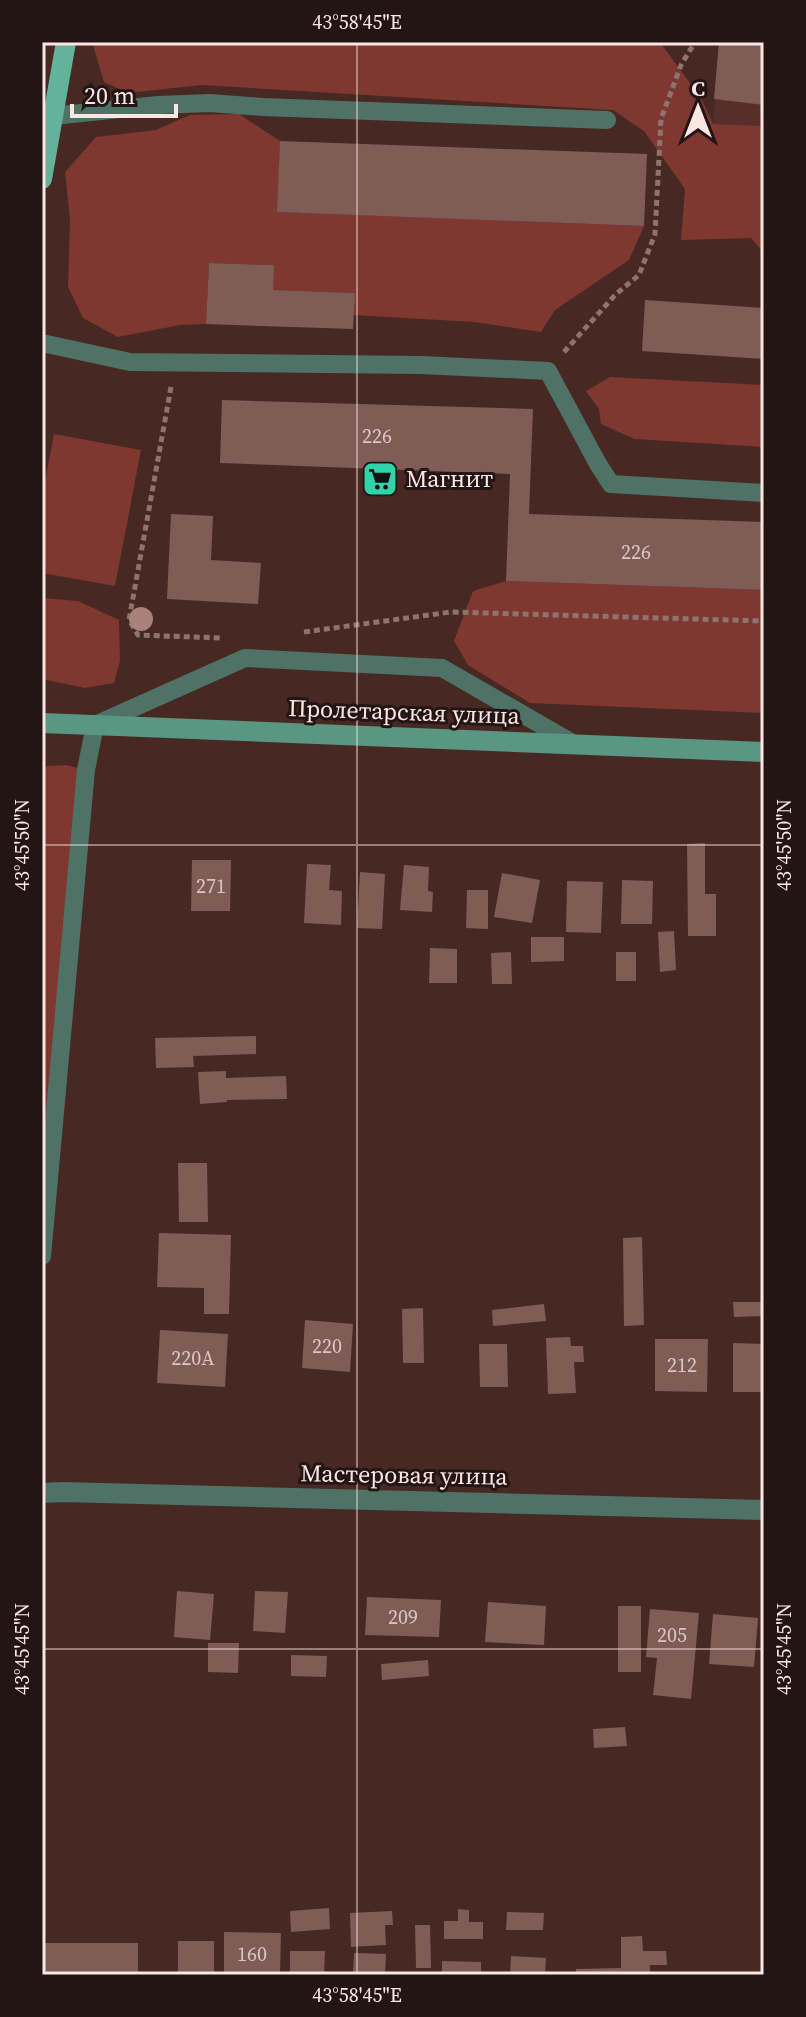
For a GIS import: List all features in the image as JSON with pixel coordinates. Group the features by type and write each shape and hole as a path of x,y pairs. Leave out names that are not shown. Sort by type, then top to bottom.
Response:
{"main road":[{"path":"42,179 66,42"}],"street":[{"name":"Пролетарская улица","path":"42,723 764,752"},
{"name":"Мастеровая улица","path":"42,1493 764,1510"}],"lane":[{"path":"53,116 210,103 607,120"},
{"path":"42,343 130,362 421,365 548,371 611,484 764,493"},
{"path":"42,1256 86,770 95,725 245,658 442,668 576,745"}],"path":[{"path":"548,371 616,294 639,275 655,234 661,119 681,65 695,42"},
{"path":"176,362 129,620 138,635 225,638"},
{"path":"299,633 451,612 764,621"}],"shaded area":[{"path":"92,42 662,42 701,98 713,124 764,126 764,253 751,238 681,240 685,189 644,131 613,110 201,85 128,93 104,82"},
{"path":"719,42 764,42 764,126 713,124"},
{"path":"239,114 280,141 278,212 644,226 629,260 555,310 541,332 474,322 354,315 354,293 273,290 273,265 209,263 206,324 180,325 118,337 83,318 68,287 70,220 65,172 96,137 156,130 190,115"},
{"path":"610,377 764,385 764,447 635,439 601,424 599,409 586,391"},
{"path":"54,434 141,450 115,586 42,573 42,497"},
{"path":"506,581 764,590 764,713 530,703 468,665 454,641 473,591"},
{"path":"42,598 78,601 119,620 120,661 114,683 85,688 42,679"},
{"path":"66,765 86,770 42,1256 42,770 47,766"}],"building":[{"path":"719,42 764,42 764,105 714,99"},
{"path":"280,141 647,154 644,226 277,212"},
{"path":"209,263 274,265 273,290 355,293 353,329 206,324"},
{"path":"645,300 764,308 764,359 642,351"},
{"path":"222,400 533,409 529,514 764,522 764,590 506,581 510,474 220,463"},
{"path":"171,514 213,516 211,560 261,563 258,604 167,599"},
{"path":"705,843 705,894 716,894 716,936 688,936 687,844"},
{"path":"192,860 231,860 230,911 191,911"},
{"path":"307,864 331,865 329,890 342,891 341,925 304,923"},
{"path":"404,865 429,867 428,891 433,892 432,912 400,910"},
{"path":"360,872 385,874 382,929 357,928"},
{"path":"502,873 540,880 532,923 494,917"},
{"path":"622,880 653,881 652,924 621,924"},
{"path":"567,881 603,882 601,933 566,932"},
{"path":"467,890 488,890 488,929 466,928"},
{"path":"674,931 676,970 660,972 658,932"},
{"path":"531,937 564,937 564,961 531,962"},
{"path":"430,948 457,949 457,983 429,983"},
{"path":"511,952 512,984 492,984 491,953"},
{"path":"616,952 636,952 636,981 616,981"},
{"path":"256,1036 256,1054 193,1056 194,1067 156,1068 155,1038"},
{"path":"226,1071 226,1078 286,1076 287,1099 227,1100 200,1104 198,1072"},
{"path":"178,1163 207,1163 208,1222 179,1222"},
{"path":"159,1233 231,1235 229,1314 204,1314 204,1288 157,1287"},
{"path":"642,1237 644,1325 624,1326 623,1238"},
{"path":"733,1302 764,1302 764,1316 734,1317"},
{"path":"544,1304 546,1321 493,1326 492,1310"},
{"path":"423,1308 424,1363 403,1363 402,1309"},
{"path":"305,1320 353,1324 350,1372 302,1368"},
{"path":"160,1330 228,1334 225,1387 157,1383"},
{"path":"570,1337 571,1346 583,1346 584,1362 574,1362 576,1393 548,1394 546,1338"},
{"path":"655,1339 708,1339 707,1392 655,1391"},
{"path":"733,1343 764,1344 764,1392 733,1392"},
{"path":"479,1344 507,1344 508,1387 480,1387"},
{"path":"177,1591 214,1594 210,1640 174,1637"},
{"path":"255,1591 288,1592 285,1633 253,1631"},
{"path":"367,1597 441,1600 439,1637 365,1635"},
{"path":"488,1602 546,1606 544,1645 485,1642"},
{"path":"618,1606 641,1606 641,1672 618,1672"},
{"path":"650,1609 699,1613 691,1699 653,1695 657,1658 646,1657"},
{"path":"713,1614 758,1618 754,1667 709,1664"},
{"path":"208,1643 239,1643 238,1673 208,1672"},
{"path":"291,1655 327,1656 326,1677 291,1676"},
{"path":"428,1660 429,1676 382,1680 381,1664"},
{"path":"625,1727 627,1746 594,1748 593,1729"},
{"path":"329,1908 330,1929 291,1932 290,1911"},
{"path":"458,1909 469,1910 469,1922 483,1922 483,1939 444,1939 444,1921 458,1921"},
{"path":"392,1911 393,1925 385,1925 386,1945 351,1947 350,1913"},
{"path":"507,1912 544,1913 543,1930 506,1930"},
{"path":"415,1925 430,1925 431,1968 416,1968"},
{"path":"224,1932 281,1933 280,1975 224,1975"},
{"path":"642,1936 643,1951 666,1951 667,1965 650,1965 650,1975 576,1975 576,1969 621,1968 621,1937"},
{"path":"178,1941 214,1941 214,1975 178,1975"},
{"path":"42,1943 138,1943 138,1975 42,1975"},
{"path":"290,1951 325,1951 324,1975 290,1975"},
{"path":"354,1953 386,1954 385,1975 353,1975"},
{"path":"511,1956 546,1958 545,1975 510,1975"},
{"path":"442,1961 481,1962 481,1975 442,1975"}],"place":[{"name":"Магнит","path":"380,479"}]}
